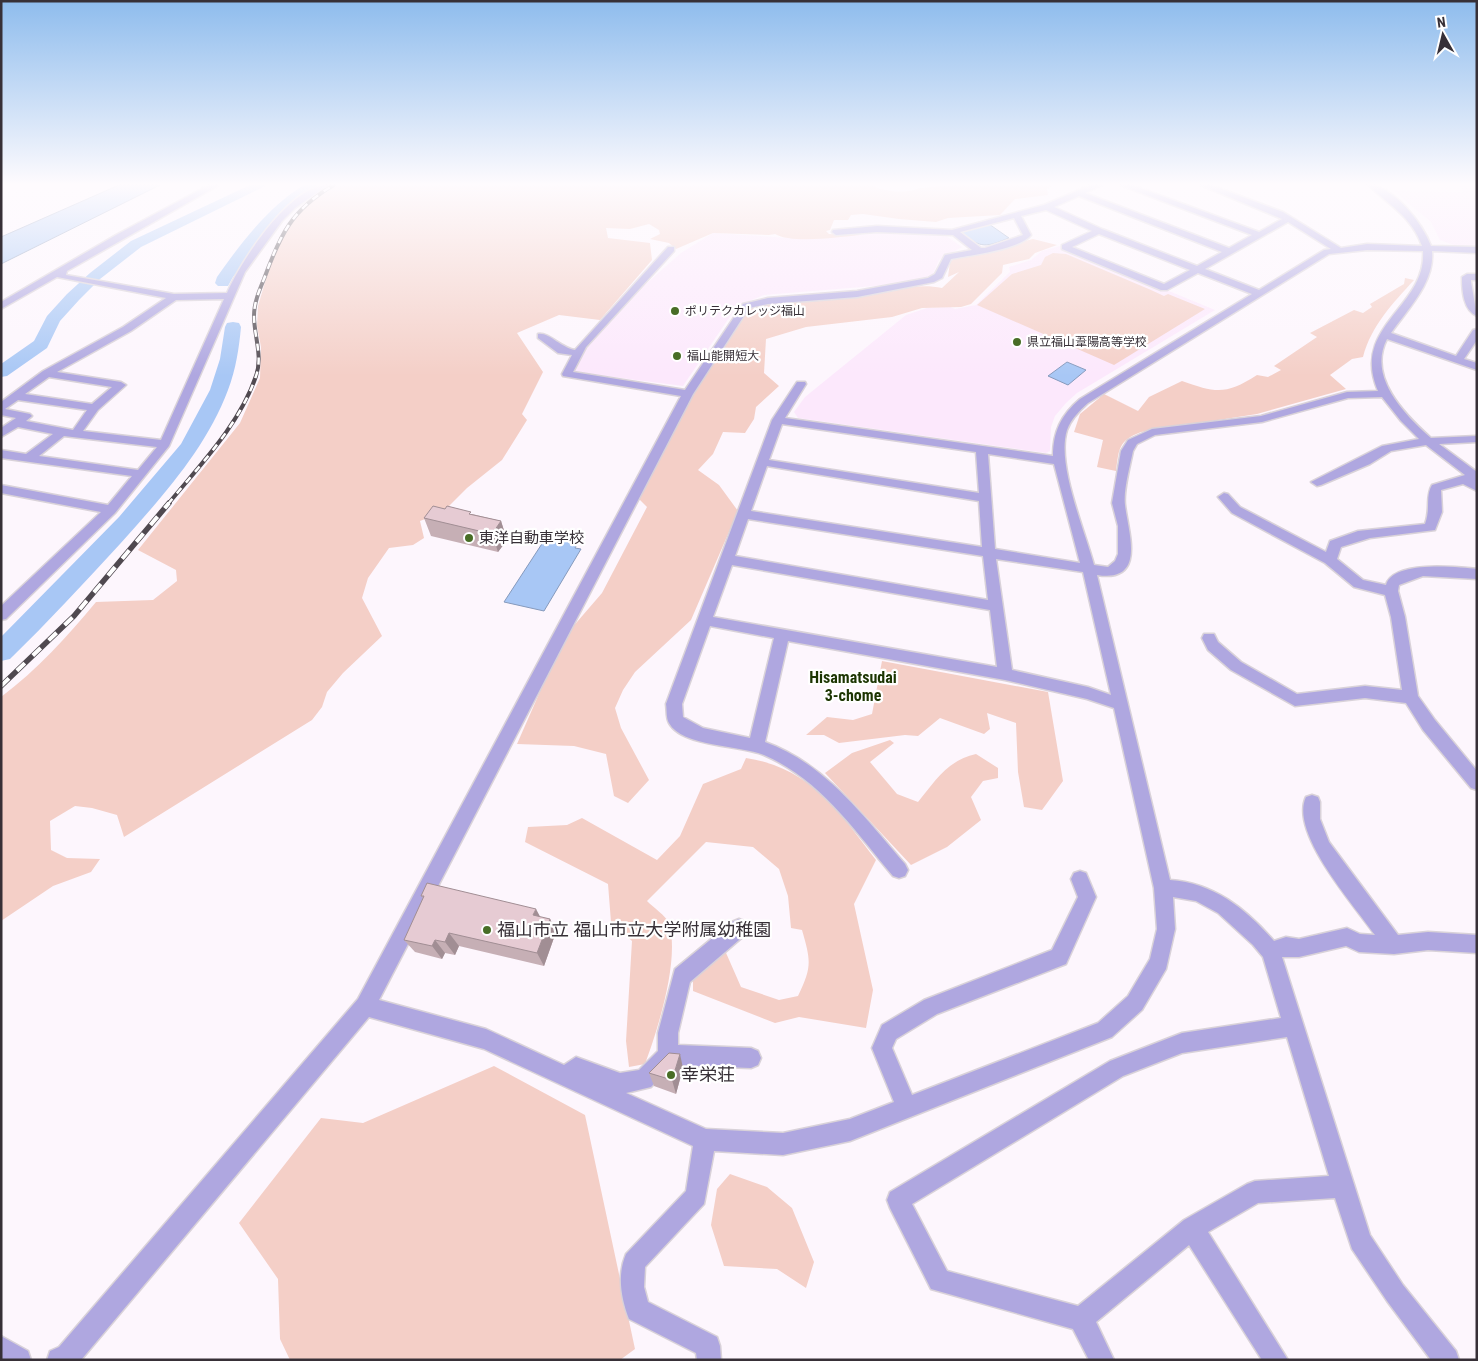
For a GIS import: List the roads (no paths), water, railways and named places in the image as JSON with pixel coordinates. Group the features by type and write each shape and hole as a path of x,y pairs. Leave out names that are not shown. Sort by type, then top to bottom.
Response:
{"street":[{"path":"1,306 62,274 101,249"},
{"path":"1,615 111,510 165,444 193,386 229,296 241,272 258,249"},
{"path":"671,249 582,346 567,374 688,394"},
{"path":"59,1360 68,1356 365,1006 688,394 746,306 768,301 856,294 931,280 939,276 942,266 948,257 990,249"},
{"path":"1069,249 1164,288 1233,249"},
{"path":"1147,249 1258,293"},
{"path":"1222,249 1228,251"},
{"path":"365,1006 486,1039 706,1140 783,1144 850,1130 1105,1030 1135,1003 1159,962 1166,929 1163,888 1088,568 1060,462 1059,439 1072,410 1315,258 1343,249"},
{"path":"1418,249 1477,250"},
{"path":"1428,249 1425,275 1378,348 1378,376 1385,394 1426,441 1477,478"},
{"path":"62,274 170,296 229,296"},
{"path":"1477,277 1467,277 1466,289 1468,301 1477,313"},
{"path":"1,407 47,373 127,329 170,296"},
{"path":"1459,359 1477,332"},
{"path":"1386,335 1477,366"},
{"path":"542,336 562,351 578,354"},
{"path":"47,373 121,385 94,408 77,432"},
{"path":"801,384 778,420 762,462 674,704 675,720 685,730 756,746 788,759 807,771 825,787 899,870"},
{"path":"743,514 1110,572 1121,564 1125,554 1124,526 1118,503 1126,451 1132,442 1152,432 1262,419 1347,395 1385,394"},
{"path":"15,396 94,408"},
{"path":"1,412 26,416 1,434"},
{"path":"778,420 1060,462"},
{"path":"16,423 62,432 77,432 165,444"},
{"path":"30,457 62,432"},
{"path":"1317,482 1366,462 1372,454 1426,441 1477,439"},
{"path":"982,450 990,553 1005,674"},
{"path":"1,454 142,474"},
{"path":"762,462 985,498"},
{"path":"1330,560 1336,544 1348,537 1366,533 1411,531 1430,527 1436,512 1434,494 1436,488 1465,479 1477,487"},
{"path":"1,490 111,510"},
{"path":"1224,497 1236,510 1330,560 1358,584 1391,591"},
{"path":"726,559 996,606"},
{"path":"1477,574 1448,571 1416,572 1402,576 1393,582 1391,591 1398,617 1411,697 1429,725 1477,783"},
{"path":"703,620 1005,674 1088,693 1119,704"},
{"path":"756,746 782,635"},
{"path":"1209,638 1213,646 1236,666 1295,700 1365,692 1411,697"},
{"path":"1312,802 1312,819 1322,846 1394,945"},
{"path":"907,1109 882,1048 888,1032 931,1007 1059,957 1087,897 1080,879"},
{"path":"1163,888 1184,888 1214,900 1245,922 1271,952 1360,1240 1395,1294 1447,1360"},
{"path":"568,1076 576,1067 620,1083 644,1080 668,1054 668,1033 682,976 738,928"},
{"path":"1271,952 1286,946 1299,948 1347,937 1359,943 1394,945 1428,941 1477,944"},
{"path":"1102,1360 1081,1319 939,1281 898,1200 1117,1068 1182,1044 1293,1026"},
{"path":"668,1054 751,1058"},
{"path":"706,1140 696,1196 634,1262 632,1287 638,1310 708,1346 708,1360"},
{"path":"1081,1319 1192,1228 1255,1192 1342,1186"},
{"path":"1192,1228 1276,1360"},
{"path":"1,1348 19,1360"}],"water":[{"path":"1,249 32,249 1,264"},
{"path":"1067,362 1086,370 1068,385 1048,376"},
{"path":"547,536 578,542 575,548 581,549 544,611 504,602"}],"waterway":[{"path":"1,372 41,344 53,319 73,297 95,276 130,249"},
{"path":"223,283 225,277 246,249"},
{"path":"1,652 54,600 127,522 169,473 189,446 206,419 219,390 229,359 233,327"}],"railway":[{"path":"168,504 230,427 249,394 259,361 254,324 255,306 276,249"},
{"path":"1,686 74,616 169,503"}],"place":[{"name":"ポリテクカレッジ福山","path":"675,311"},
{"name":"県立福山葦陽高等学校","path":"1017,342"},
{"name":"福山能開短大","path":"677,356"},
{"name":"東洋自動車学校","path":"469,538"},
{"name":"福山市立 福山市立大学附属幼稚園","path":"487,930"},
{"name":"幸栄荘","path":"671,1075"}],"district":[{"name":"Hisamatsudai 3-chome","path":"853,686"}]}
